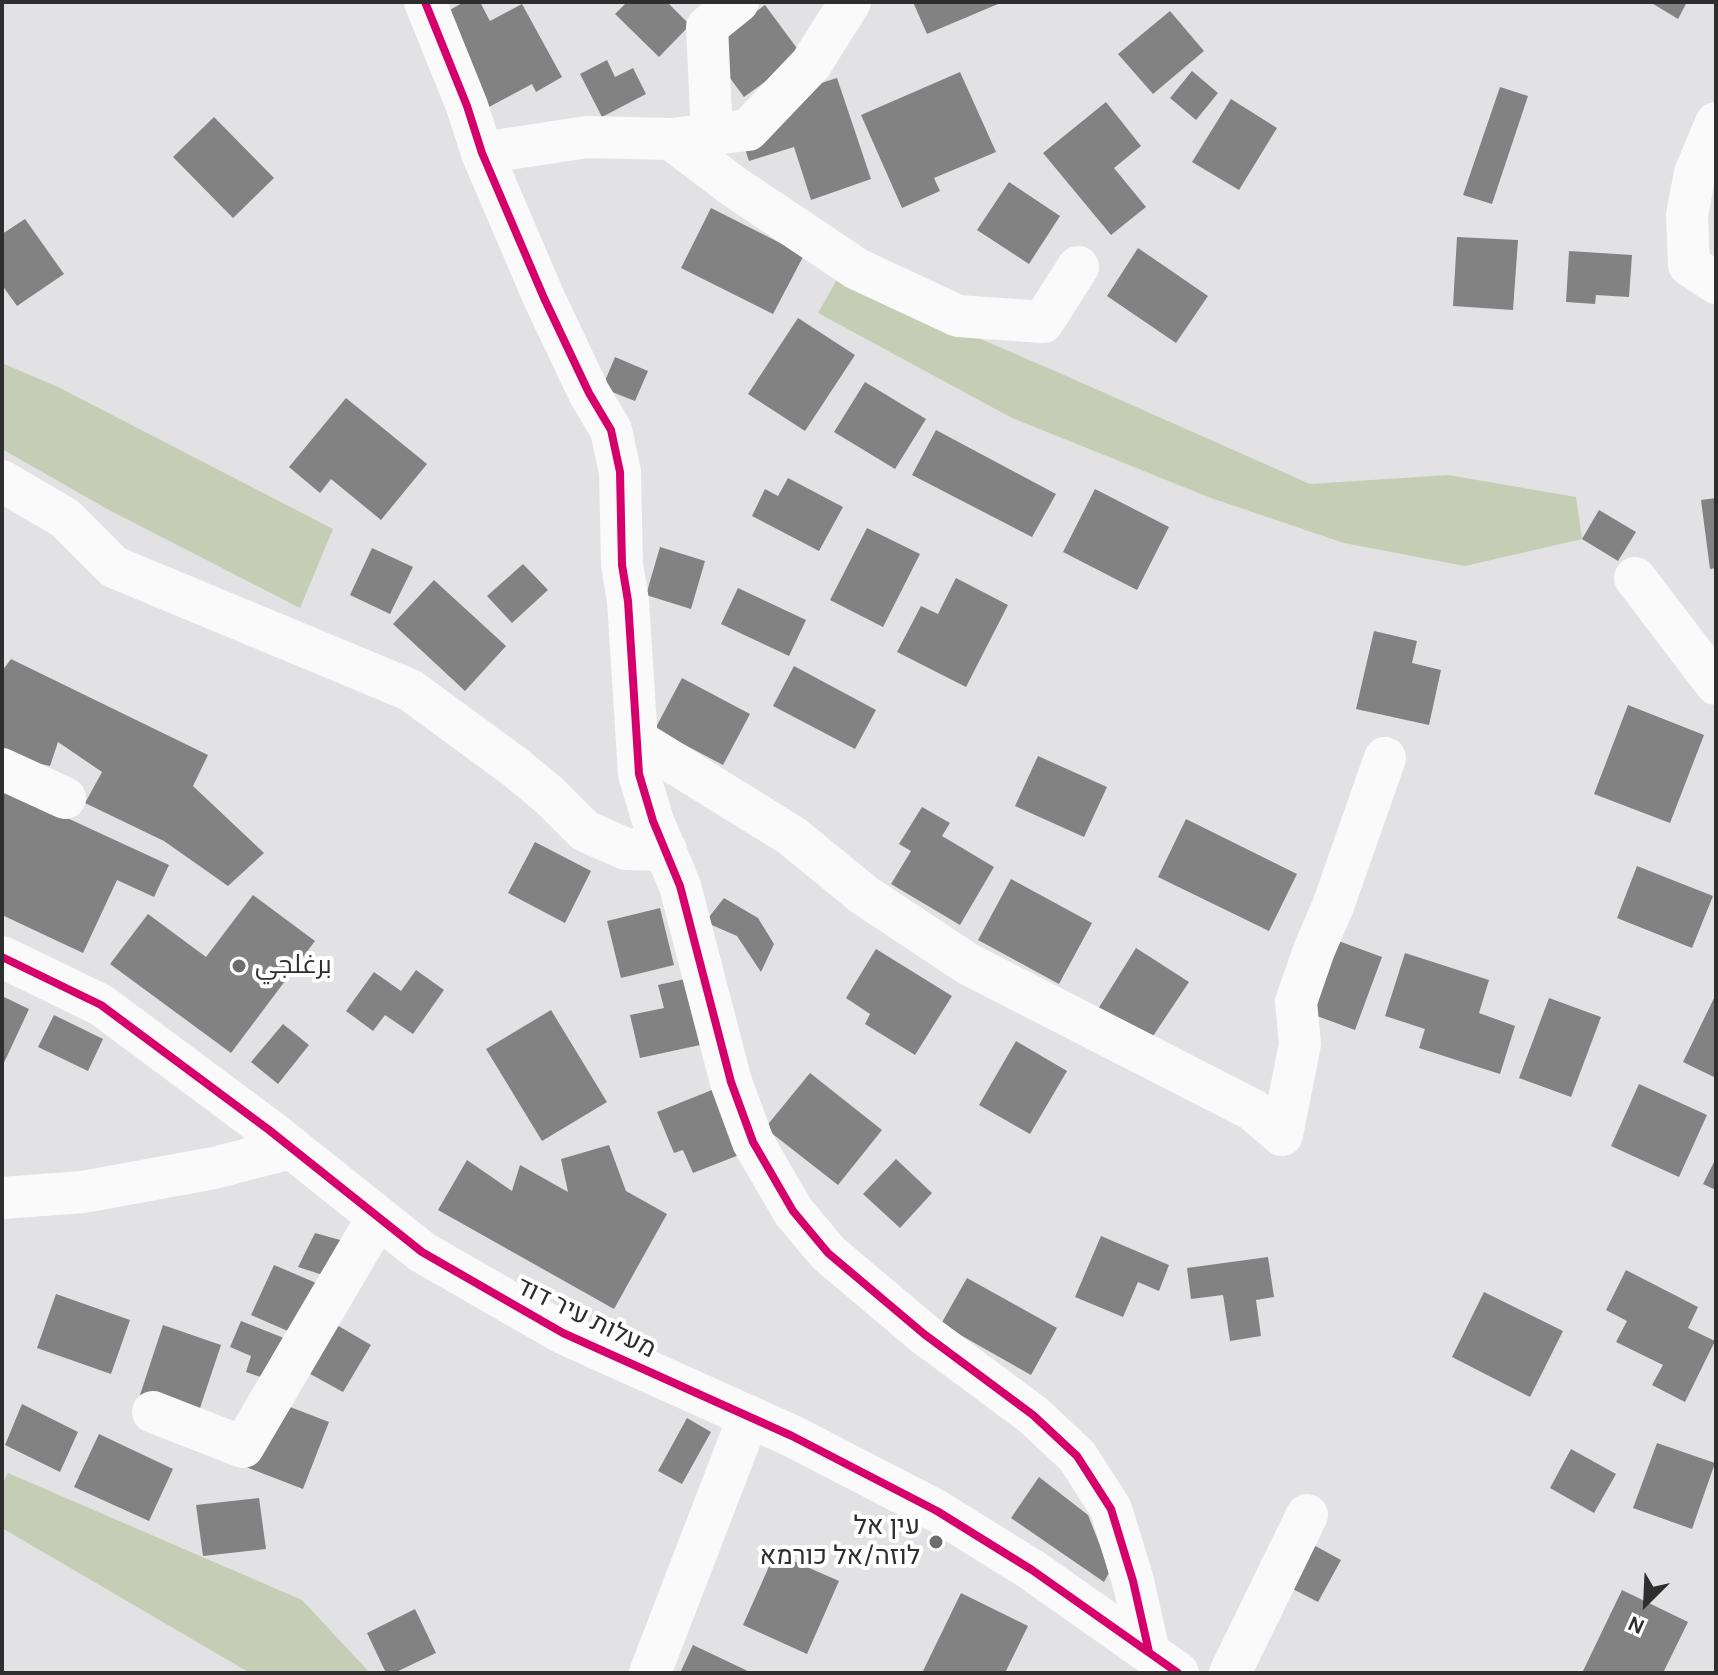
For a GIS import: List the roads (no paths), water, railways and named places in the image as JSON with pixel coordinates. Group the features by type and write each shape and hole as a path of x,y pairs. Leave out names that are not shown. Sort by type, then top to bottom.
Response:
{"street":[{"path":"425,2 467,106 482,153 544,298 589,393 611,430 620,472 622,565 628,601 639,774 653,821 680,886 731,1082 753,1142 793,1211 828,1253 924,1334 1033,1415 1077,1456 1111,1509 1133,1581 1164,1663"},
{"path":"482,153 587,137 671,139 748,130 811,64 850,2"},
{"path":"710,10 712,134"},
{"path":"1716,123 1695,173 1687,215 1689,265 1716,283"},
{"path":"671,139 733,186 857,269 958,316 1043,322 1078,267"},
{"path":"2,481 65,518 114,567 410,690 515,767 585,831 626,849 666,850"},
{"path":"1635,578 1716,684"},
{"path":"637,740 792,836 864,895 968,964 1253,1110 1282,1135 1300,1044 1296,1002 1385,758"},
{"path":"2,769 65,798"},
{"name":"מעלות עיר דוד","path":"2,957 101,1005 291,1148 422,1252 563,1333 792,1436 937,1511 1032,1570 1164,1663"},
{"path":"2,1198 83,1192 214,1168 291,1148"},
{"path":"153,1412 243,1447 378,1217"},
{"path":"650,1673 749,1416"},
{"path":"1230,1673 1307,1515"}],"place":[{"name":"برغلجي","path":"239,966"},
{"name":"עין אל לוזה/אל כורמא","path":"936,1542"}]}
